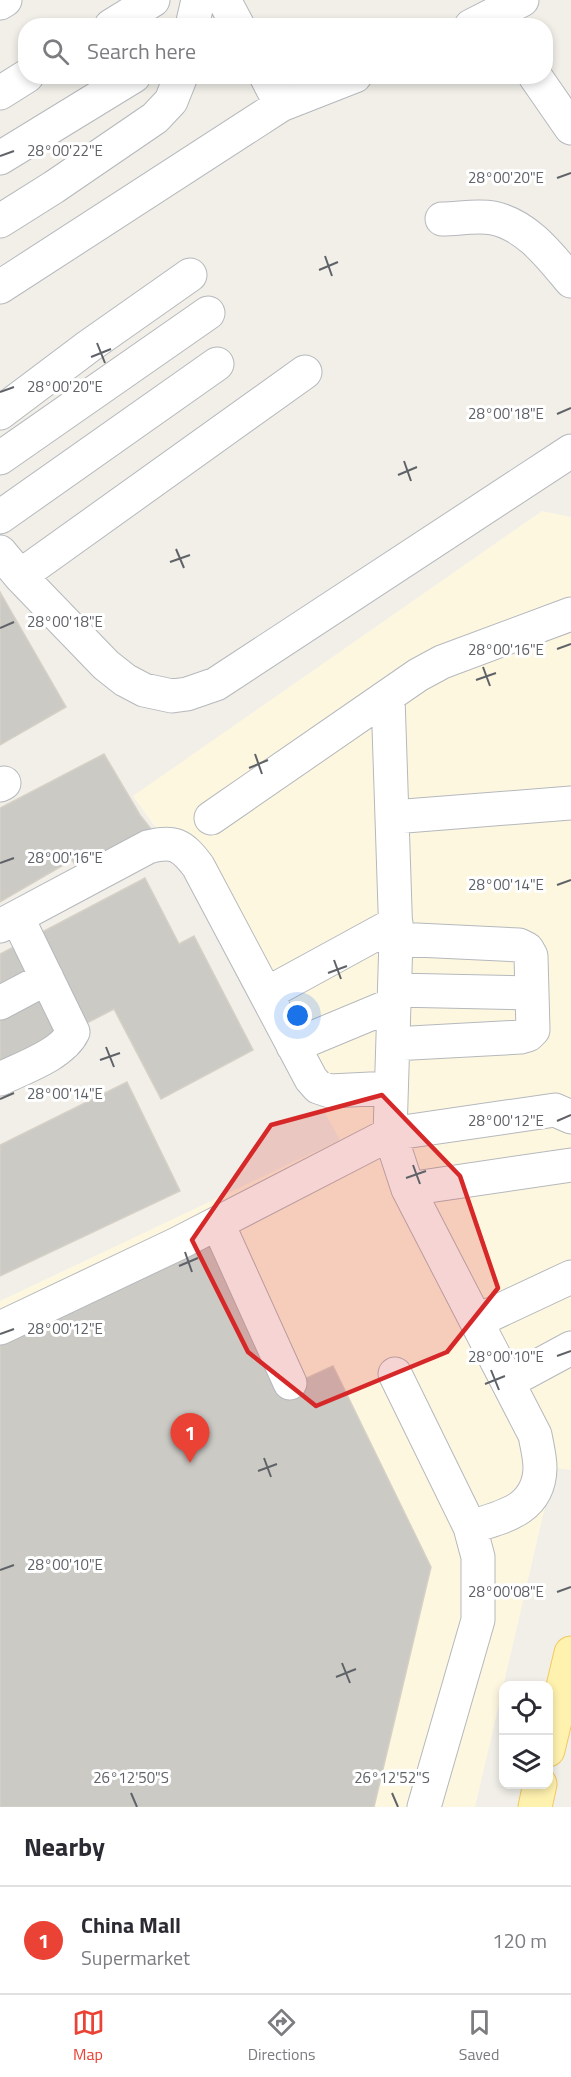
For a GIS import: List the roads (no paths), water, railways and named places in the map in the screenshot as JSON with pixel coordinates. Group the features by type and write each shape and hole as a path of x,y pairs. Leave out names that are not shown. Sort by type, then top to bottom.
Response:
{"main road":[{"path":"552,1735 571,1653"},
{"path":"535,1807 539,1789"}],"lane":[{"path":"0,3 5,0"},
{"path":"124,18 153,0"},
{"path":"194,18 198,0"},
{"path":"493,18 522,0"},
{"path":"0,93 18,82"},
{"path":"0,159 121,84"},
{"path":"0,221 155,118 171,101 178,84"},
{"path":"270,84 281,105"},
{"path":"0,287 281,105 334,84"},
{"path":"541,84 571,128"},
{"path":"442,219 491,218 516,226 546,252 571,281"},
{"path":"0,413 89,346 190,275"},
{"path":"0,458 208,313"},
{"path":"0,517 217,364"},
{"path":"305,372 10,564 106,665 125,680 144,690 172,696 187,694 216,684 571,451"},
{"path":"211,818 418,675 442,662 571,615"},
{"path":"388,697 396,931 390,1134 408,1189 535,1435 540,1467 538,1482 531,1497 520,1509 470,1527"},
{"path":"393,817 571,803"},
{"path":"0,1079 59,1049 73,1032 47,978 9,922 148,847 172,843 187,851 198,866 293,1046 311,1079 318,1087 330,1090 391,1088"},
{"path":"266,994 396,931 519,945 527,949 531,956 533,1030 528,1035 393,1044"},
{"path":"0,1003 47,978"},
{"path":"293,1046 394,997 532,993"},
{"path":"0,1328 218,1224 390,1134 555,1110 571,1117"},
{"path":"408,1189 571,1165"},
{"path":"218,1224 290,1383"},
{"path":"477,1321 571,1277"},
{"path":"508,1382 571,1348"},
{"path":"395,1374 470,1527 478,1557 478,1620 424,1807"}],"place":[{"name":"China Mall","path":"190,1463"}]}
